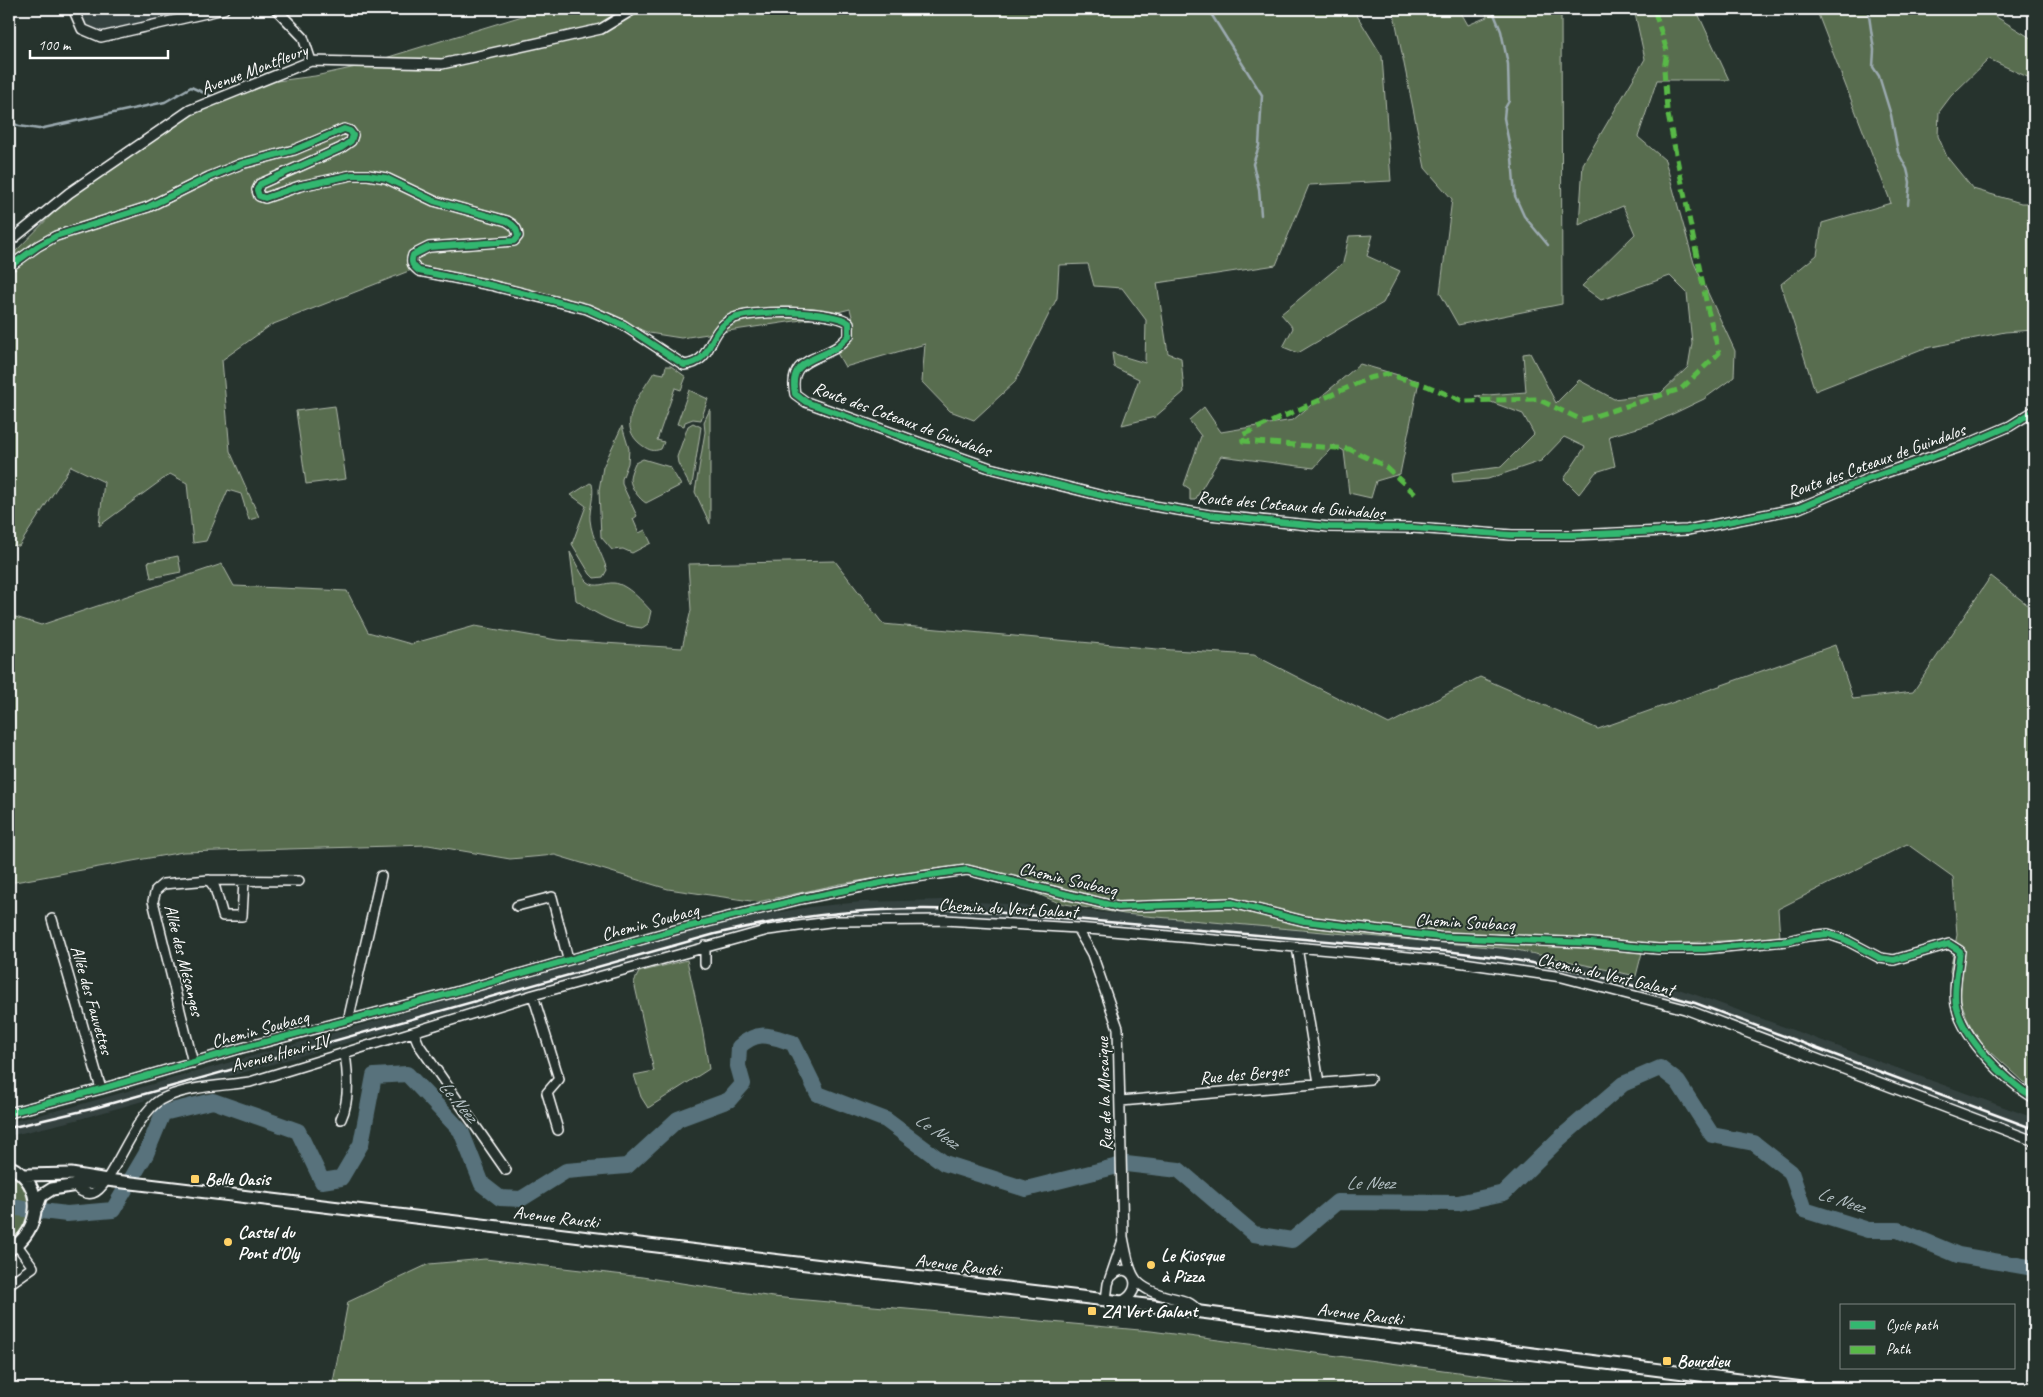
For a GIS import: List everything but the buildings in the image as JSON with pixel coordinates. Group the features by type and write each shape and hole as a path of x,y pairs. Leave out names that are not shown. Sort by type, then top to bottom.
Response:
{"main road":[{"path":"9,1166 27,1179 35,1196 35,1214 28,1232 13,1247"},
{"name":"Avenue Rauski","path":"27,1179 71,1174 113,1181 1106,1300 1804,1388"},
{"name":"Avenue Rauski","path":"35,1214 41,1196 52,1189 113,1181"}],"street":[{"path":"75,9 82,29 102,38 224,9"},
{"path":"276,9 303,37 311,61"},
{"name":"Avenue Montfleury","path":"9,242 69,193 190,110 311,61 442,64 601,29 634,9"},
{"name":"Route des Coteaux de Guindalos","path":"9,267 38,246 56,236 148,207 241,164 294,150 344,129 350,131 353,135 351,141 341,148 260,184 257,190 259,196 265,198 300,186 352,176 368,175 386,178 434,201 514,224 518,236 514,241 429,247 413,255 413,265 419,271 490,285 587,309 623,325 684,365 694,364 703,359 718,328 731,319 745,314 785,312 835,316 849,323 849,336 838,346 803,364 796,371 792,381 795,394 806,402 990,468 1123,502 1209,515 1329,526 1414,528 1512,535 1687,530 1799,508 1870,478 1963,446 2010,426 2034,411"},
{"name":"Chemin Soubacq","path":"9,1113 675,930 801,899 900,879 967,870 1118,907 1149,908 1232,903 1304,921 1439,937 1591,943 1658,949 1704,949 1787,941 1828,934 1846,940 1880,958 1894,960 1949,944 1960,951 1956,1005 1967,1032 1979,1050 2034,1098"},
{"path":"348,1020 381,876"},
{"path":"209,880 215,888 223,916 242,916 244,880"},
{"name":"Allée des Mésanges","path":"192,1063 152,901 156,890 164,884 209,880 299,881"},
{"path":"517,906 552,897 568,960"},
{"name":"Allée des Fauvettes","path":"52,919 101,1089"},
{"name":"Chemin du Vert Galant","path":"414,1033 533,995 768,930 836,922 945,920 1077,928 1443,960 1562,977 1676,1006 2034,1141"},
{"name":"Rue de la Mosaïque","path":"1077,928 1092,954 1118,1028 1123,1237 1128,1260 1135,1279"},
{"path":"705,946 705,964"},
{"path":"1297,948 1319,1083"},
{"path":"533,995 559,1079 547,1093 558,1130"},
{"path":"414,1033 419,1045 506,1170"},
{"name":"Avenue Henri IV","path":"113,1181 140,1121 158,1101 178,1093 202,1088 250,1082 414,1033"},
{"path":"341,1119 344,1111 347,1071 345,1054"},
{"name":"Rue des Berges","path":"1120,1101 1370,1079"},
{"name":"Rue de la Mosaïque","path":"1106,1300 1123,1237"},
{"path":"9,1284 33,1268 13,1247"},
{"path":"1112,1276 1116,1272 1125,1270 1131,1273 1147,1291 1192,1303 1200,1312"},
{"path":"1120,1302 1130,1295 1135,1288 1135,1279"},
{"path":"1707,1388 1708,1376"}],"shaded area":[{"path":"82,9 198,9 102,32 81,21"},
{"path":"944,900 1465,944 1512,949 1609,969 1652,980 1702,997 2034,1118 2034,1136 1697,1008 1630,988 1556,971 1441,955 943,914 849,916 758,928 722,936 76,1120 9,1136 9,1122 68,1108 705,928 810,907 862,902"}],"green space":[{"path":"545,9 1353,9 1382,56 1391,181 1309,185 1276,265 1157,283 1168,353 1181,358 1184,392 1155,417 1122,425 1139,379 1114,367 1112,353 1145,363 1146,320 1122,288 1094,286 1088,264 1059,265 1057,298 1015,382 974,420 950,411 922,382 925,344 845,367 837,353 855,327 850,309 815,318 681,338 649,333 573,301 414,269 271,325 222,360 230,451 259,517 249,520 241,494 228,490 206,541 193,543 187,483 170,474 99,526 104,482 71,466 19,546 9,545 9,258 64,202 193,111 254,84 315,76 356,67"},
{"path":"1393,9 1459,9 1468,25 1487,17 1485,9 1561,9 1562,304 1458,325 1440,293 1452,199 1425,168"},
{"path":"1634,9 1696,9 1729,80 1657,80 1638,137 1665,160 1694,263 1735,351 1734,377 1704,399 1652,424 1609,436 1615,466 1596,472 1579,494 1564,479 1585,447 1564,437 1541,461 1488,479 1453,482 1452,473 1501,467 1534,434 1523,414 1475,396 1526,392 1523,354 1530,353 1556,403 1579,380 1614,399 1661,393 1688,367 1692,343 1687,293 1670,276 1601,300 1582,286 1635,234 1623,206 1579,225 1583,164 1645,59"},
{"path":"1816,9 1991,9 1990,13 2034,40 2034,80 1989,59 1951,96 1939,112 1938,136 1947,157 1973,189 2021,203 2034,203 2034,330 2005,332 1922,349 1815,391 1781,284 1817,255 1822,223 1891,203"},
{"path":"1373,235 1367,256 1400,271 1383,303 1298,353 1283,347 1293,328 1281,314 1343,263 1349,236"},
{"path":"1360,364 1419,381 1400,474 1376,481 1371,498 1349,493 1344,451 1334,445 1314,468 1221,456 1195,500 1190,500 1190,489 1184,485 1201,436 1189,420 1204,407 1221,432 1293,420"},
{"path":"666,366 671,366 686,377 681,390 675,388 657,440 664,442 661,449 651,450 634,438 630,429 630,419 632,409 654,372 664,374"},
{"path":"689,390 708,399 701,420 693,419 685,422 684,426 677,424"},
{"path":"335,406 346,479 306,484 296,411"},
{"path":"710,409 710,524 695,492 705,432 704,422"},
{"path":"693,423 701,427 692,485 690,486 678,463 677,457 688,426"},
{"path":"622,426 629,449 628,463 622,484 637,516 633,519 639,533 645,530 651,543 632,553 623,549 612,550 601,537 599,490 603,467"},
{"path":"643,459 670,467 681,485 646,503 638,496 630,482 635,463"},
{"path":"590,483 593,488 590,516 591,527 607,570 603,577 594,578 572,544 586,506 571,495"},
{"path":"570,552 586,580 591,584 619,584 639,598 651,611 648,624 642,628 624,625 591,610 576,600"},
{"path":"178,556 181,572 151,578 148,562"},
{"path":"835,561 883,624 1157,649 1254,655 1389,724 1480,677 1598,729 1835,645 1853,699 1913,692 1991,576 2034,610 2034,1091 1981,1043 1969,1023 1950,971 1957,935 1953,877 1907,844 1778,909 1780,938 1644,945 1636,976 1512,949 1124,914 1059,903 975,867 933,869 840,884 758,902 668,889 555,855 510,859 428,845 183,852 9,883 9,615 41,625 222,564 234,586 347,591 368,632 411,644 475,626 557,640 682,648 691,610 688,564"},
{"path":"687,960 709,1069 648,1108 641,1097 634,1075 654,1071 634,982 639,972"},
{"path":"9,1173 23,1188 27,1197 28,1208 27,1218 23,1227 9,1242"},
{"path":"485,1259 642,1277 773,1297 1151,1331 1570,1387 1632,1386 1646,1388 332,1388 348,1302 429,1264"}],"waterway":[{"path":"1208,9 1262,95 1259,146 1253,164 1259,189 1261,215"},
{"path":"1492,9 1501,31 1508,64 1509,101 1505,108 1504,118 1512,158 1515,196 1524,216 1548,245"},
{"path":"1868,9 1874,50 1873,67 1879,76 1891,115 1898,152 1907,169 1910,182 1908,204"},
{"path":"9,121 19,126 39,129 165,102 191,87 213,97"},
{"name":"Le Neez","path":"9,1207 67,1214 113,1210 146,1154 163,1113 213,1101 298,1131 322,1181 341,1178 361,1144 374,1076 407,1074 461,1131 482,1184 500,1198 521,1199 566,1171 627,1166 678,1119 729,1100 743,1084 738,1066 739,1047 752,1038 771,1036 793,1043 818,1094 886,1120 944,1163 1026,1189 1126,1164 1179,1170 1254,1234 1292,1240 1337,1202 1458,1203 1504,1193 1559,1139 1623,1084 1660,1068 1678,1082 1712,1135 1754,1143 1791,1172 1804,1210 1868,1230 1898,1230 1958,1255 2034,1268"}],"railway":[{"path":"9,1128 91,1109 715,934 781,921 847,912 948,909 1454,952 1503,958 1584,972 1695,1003 2034,1129"}],"marked path":[{"path":"1415,494 1385,466 1349,449 1243,441 1242,435 1369,378 1387,374 1427,386 1463,401 1537,399 1582,420 1681,389 1719,353 1708,310 1667,110 1664,69 1667,51 1654,9"}],"cycle path":[{"path":"9,267 38,246 56,236 148,207 209,177 241,164 294,150 344,129 350,131 353,135 351,141 341,148 260,184 257,190 259,196 265,198 300,186 352,175 386,178 434,201 507,221 517,231 518,236 514,241 429,247 413,255 413,264 419,271 490,285 587,309 623,325 684,365 694,363 700,359 722,326 739,316 790,312 809,313 841,319 849,323 849,336 837,347 805,363 795,374 795,394 806,402 990,468 1123,501 1209,515 1329,527 1414,528 1512,535 1572,535 1687,530 1799,508 1870,478 1963,446 2010,426 2034,411"},
{"path":"9,1113 101,1089 242,1048 452,993 675,930 801,899 901,879 967,870 1118,907 1232,903 1304,921 1439,937 1591,943 1658,949 1704,949 1787,941 1828,934 1846,940 1880,958 1894,960 1949,944 1960,951 1955,999 1960,1018 1967,1031 1976,1045 1998,1070 2034,1098"}],"place":[{"name":"Belle Oasis","path":"195,1179"},
{"name":"Castel du Pont d'Oly","path":"228,1242"},
{"name":"Le Kiosque à Pizza","path":"1151,1265"},
{"name":"ZA Vert Galant","path":"1092,1311"},
{"name":"Bourdieu","path":"1667,1361"}]}
